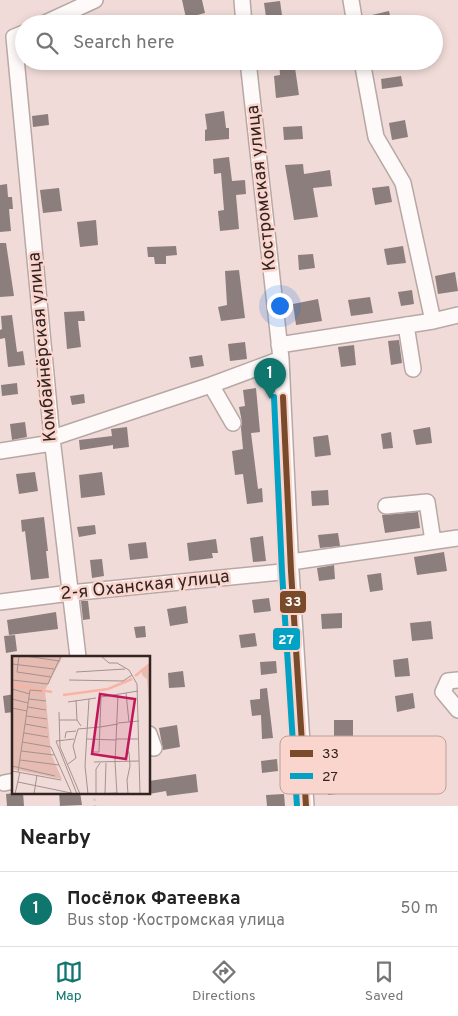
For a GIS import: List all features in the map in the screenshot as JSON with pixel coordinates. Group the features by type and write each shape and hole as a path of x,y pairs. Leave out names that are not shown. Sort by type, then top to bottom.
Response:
{"street":[{"path":"62,15 95,0"},
{"path":"242,0 243,15"},
{"path":"350,0 353,15"},
{"name":"Комбайнёрская улица","path":"22,70 52,440 78,656"},
{"name":"Костромская улица","path":"249,70 280,352 302,736"},
{"path":"364,70 376,137 403,183 433,320"},
{"path":"0,451 52,440 212,385 280,352 458,315"},
{"path":"406,325 413,369"},
{"path":"212,385 233,423"},
{"path":"386,506 427,502 433,541"},
{"name":"2-я Оханская улица","path":"0,602 291,567 458,538"},
{"path":"458,680 448,681 443,692 458,710"},
{"path":"150,737 154,748"}],"building":[{"path":"182,0 202,0 205,13 185,15"},
{"path":"280,1 282,15 266,15 264,3"},
{"path":"389,11 390,15 372,15"},
{"path":"280,70 295,70 299,95 276,98 274,76 280,75"},
{"path":"401,76 403,86 382,89 381,79"},
{"path":"224,111 226,128 229,128 229,139 205,141 205,130 207,129 205,114"},
{"path":"48,114 49,125 33,127 32,116"},
{"path":"405,120 408,137 392,140 389,123"},
{"path":"302,126 303,139 284,140 283,127"},
{"path":"229,157 232,181 245,180 246,194 236,195 239,229 220,231 218,211 224,210 221,173 214,174 213,159"},
{"path":"303,164 304,174 330,170 332,186 313,188 318,217 294,220 285,165"},
{"path":"7,184 8,197 12,197 13,209 9,209 11,231 0,232 0,185"},
{"path":"389,186 392,202 375,205 372,188"},
{"path":"59,188 62,211 43,213 40,190"},
{"path":"96,220 98,245 80,247 77,222"},
{"path":"0,243 6,243 14,296 0,297"},
{"path":"176,246 177,255 166,256 166,264 155,264 154,257 148,257 147,247"},
{"path":"403,246 406,263 387,265 384,249"},
{"path":"313,254 315,268 299,270 298,255"},
{"path":"239,270 245,318 221,321 218,307 227,305 225,271"},
{"path":"455,272 458,291 438,294 435,276"},
{"path":"412,290 414,304 401,306 398,292"},
{"path":"370,297 373,313 351,316 348,300"},
{"path":"318,299 322,321 296,325 293,304"},
{"path":"84,311 85,321 78,321 81,347 67,349 64,312"},
{"path":"12,315 17,352 23,351 25,365 8,367 5,338 0,339 0,330 2,329 1,316"},
{"path":"399,340 402,363 391,365 388,341"},
{"path":"245,342 247,359 230,361 228,344"},
{"path":"354,345 356,365 341,367 338,347"},
{"path":"202,355 204,366 191,368 189,357"},
{"path":"17,383 18,394 2,396 1,385"},
{"path":"256,388 260,432 251,433 258,489 262,488 263,502 247,504 243,474 235,475 232,451 243,449 242,422 239,407 245,406 243,390"},
{"path":"84,394 85,403 72,405 70,396"},
{"path":"25,422 27,437 12,440 10,424"},
{"path":"127,427 129,447 113,449 113,445 80,450 79,440 112,436 111,429"},
{"path":"430,427 432,443 416,445 413,430"},
{"path":"391,432 393,448 383,449 381,434"},
{"path":"328,435 331,455 315,457 313,437"},
{"path":"35,472 38,491 19,494 16,474"},
{"path":"102,472 105,495 81,498 79,475"},
{"path":"328,490 329,505 312,506 311,491"},
{"path":"418,512 420,528 385,533 382,515"},
{"path":"44,517 49,578 31,580 25,531 22,532 21,520"},
{"path":"95,525 96,534 79,537 77,527"},
{"path":"338,533 340,546 320,548 318,535"},
{"path":"263,536 266,561 253,562 250,538"},
{"path":"216,539 218,553 212,553 213,558 189,561 187,543"},
{"path":"146,542 148,558 130,560 128,544"},
{"path":"444,552 447,571 417,575 414,557"},
{"path":"102,559 104,576 92,578 90,560"},
{"path":"334,565 335,579 319,581 317,568"},
{"path":"381,573 383,590 370,592 367,575"},
{"path":"269,598 271,611 254,613 252,600"},
{"path":"81,601 88,601 90,619 83,620"},
{"path":"186,606 188,623 170,626 167,609"},
{"path":"56,612 58,629 9,635 7,620"},
{"path":"342,613 342,628 322,629 321,614"},
{"path":"431,621 433,639 412,641 410,623"},
{"path":"145,626 146,637 136,638 134,627"},
{"path":"255,633 257,646 241,648 239,635"},
{"path":"15,635 17,651 6,653 4,636"},
{"path":"408,658 410,676 395,677 393,660"},
{"path":"276,661 277,673 261,675 260,662"},
{"path":"183,671 185,687 169,688 168,673"},
{"path":"267,688 273,738 262,739 261,715 252,716 250,700 260,699 260,689"},
{"path":"413,693 415,708 397,712 395,696"},
{"path":"12,694 12,712 5,713 3,696"},
{"path":"334,720 353,720 353,736 334,736"},
{"path":"177,725 180,747 163,750 159,728"},
{"path":"277,759 278,771 262,773 261,761"},
{"path":"196,774 198,792 167,796 166,791 150,794 150,781"},
{"path":"6,794 23,794 24,806 7,806"},
{"path":"59,794 80,794 82,805 60,806"},
{"path":"284,794 285,806 267,806 266,795"}],"transit line":[{"name":"27","path":"274,397 282,572 293,736"},
{"name":"33","path":"283,397 291,571 302,736"},
{"name":"27","path":"296,794 297,806"},
{"name":"33","path":"305,794 306,806"}],"place":[{"name":"Посёлок Фатеевка","path":"270,399"}]}
